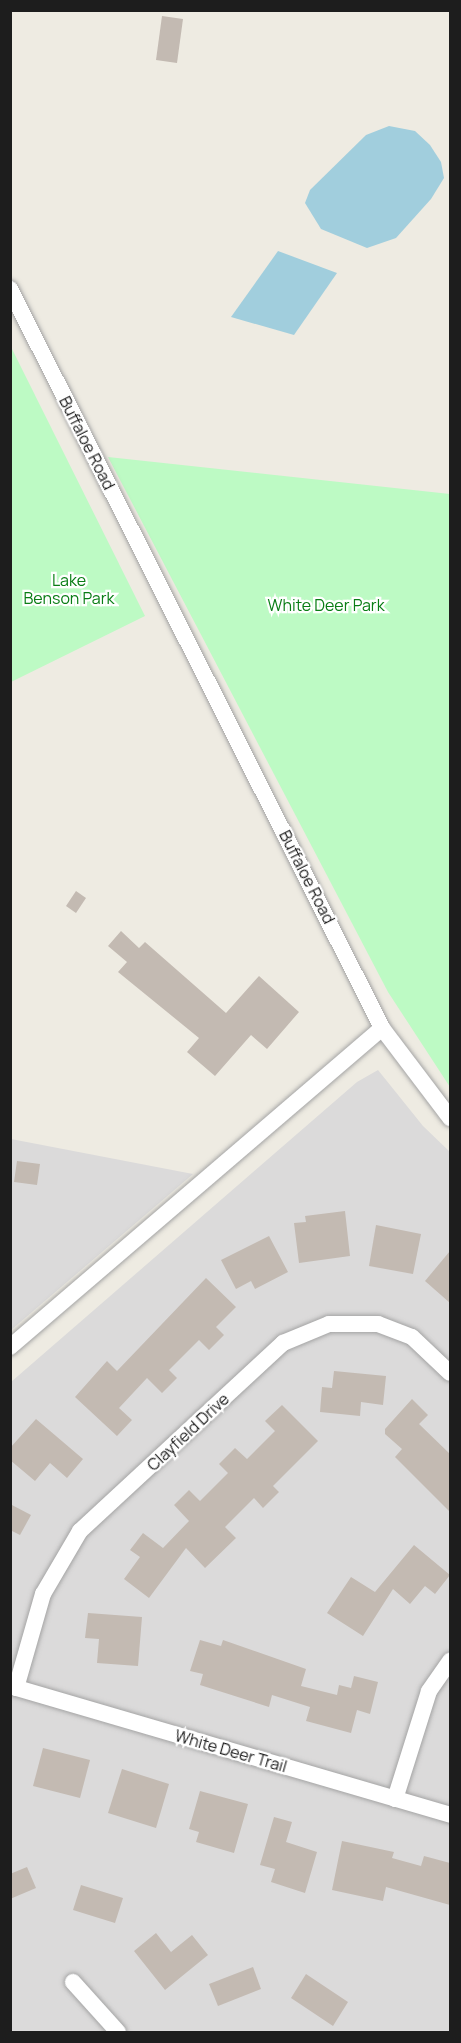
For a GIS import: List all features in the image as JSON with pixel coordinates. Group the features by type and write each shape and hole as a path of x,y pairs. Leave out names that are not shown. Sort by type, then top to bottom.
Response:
{"street":[{"name":"Buffaloe Road","path":"10,289 382,1028 450,1118"},
{"path":"10,1347 382,1028"},
{"name":"Clayfield Drive","path":"13,1687 43,1594 80,1531 284,1343 329,1324 378,1324 412,1337 450,1373"},
{"path":"395,1799 429,1691 450,1661"},
{"name":"White Deer Trail","path":"13,1687 450,1815"},
{"path":"73,1982 118,2032"}],"shaded area":[{"path":"378,1070 423,1126 450,1152 450,2032 11,2032 11,1382 357,1082"},
{"path":"11,1139 193,1174 11,1330"}],"green space":[{"name":"Lake Benson Park","path":"11,347 145,616 10,682"},
{"name":"White Deer Park","path":"108,457 450,494 450,1087 388,992"}],"water":[{"path":"389,126 415,131 430,145 441,162 444,178 431,199 396,238 367,248 321,229 305,203 310,190 366,135"},
{"path":"278,251 337,273 294,335 231,317"}],"building":[{"path":"162,16 183,19 177,63 156,60"},
{"path":"76,891 86,898 76,913 66,906"},
{"path":"121,931 139,948 145,942 226,1013 259,976 299,1012 267,1049 251,1035 215,1076 187,1052 199,1038 118,972 127,962 108,946"},
{"path":"17,1161 40,1164 37,1185 14,1182"},
{"path":"345,1211 350,1256 299,1263 294,1223 306,1222 305,1216"},
{"path":"376,1225 421,1234 413,1274 369,1266"},
{"path":"269,1236 288,1272 255,1289 251,1281 236,1289 221,1260"},
{"path":"450,1251 450,1303 425,1281"},
{"path":"206,1278 236,1307 216,1327 224,1335 209,1350 199,1340 169,1370 177,1378 162,1393 147,1378 119,1408 132,1420 117,1436 75,1397 107,1361 117,1371"},
{"path":"334,1371 386,1376 383,1405 361,1402 360,1416 320,1412 322,1387 332,1388"},
{"path":"412,1399 428,1415 419,1424 450,1454 450,1512 395,1457 402,1449 385,1434 385,1429"},
{"path":"282,1405 318,1441 273,1486 279,1492 263,1508 254,1498 225,1527 236,1538 205,1568 186,1548 149,1598 124,1579 140,1557 130,1550 143,1533 163,1548 189,1521 174,1505 189,1490 200,1501 228,1473 219,1464 235,1448 247,1459 275,1431 265,1421"},
{"path":"36,1419 83,1459 67,1478 50,1463 35,1481 10,1460 10,1448"},
{"path":"10,1504 31,1515 20,1535 10,1530"},
{"path":"414,1545 450,1575 435,1594 425,1586 410,1604 393,1589 363,1636 327,1613 351,1577 375,1592"},
{"path":"88,1613 142,1617 138,1666 97,1663 99,1639 85,1638"},
{"path":"200,1640 221,1646 223,1640 306,1669 301,1686 337,1695 339,1685 351,1688 354,1676 378,1682 370,1714 357,1710 351,1733 306,1721 310,1707 272,1695 269,1707 200,1685 203,1674 190,1671"},
{"path":"43,1748 90,1760 80,1798 33,1786"},
{"path":"122,1769 169,1784 156,1828 108,1813"},
{"path":"200,1791 248,1804 234,1853 196,1842 199,1832 189,1829"},
{"path":"274,1817 292,1822 286,1842 317,1852 305,1893 271,1882 275,1869 260,1865"},
{"path":"342,1841 394,1852 392,1858 421,1866 424,1856 450,1863 450,1905 386,1887 383,1901 332,1890"},
{"path":"27,1867 36,1888 10,1899 10,1874"},
{"path":"81,1885 123,1898 115,1923 73,1910"},
{"path":"156,1933 171,1952 192,1935 208,1955 165,1990 134,1951"},
{"path":"253,1967 261,1989 218,2006 209,1984"},
{"path":"306,1974 348,2002 333,2026 291,1998"}]}
